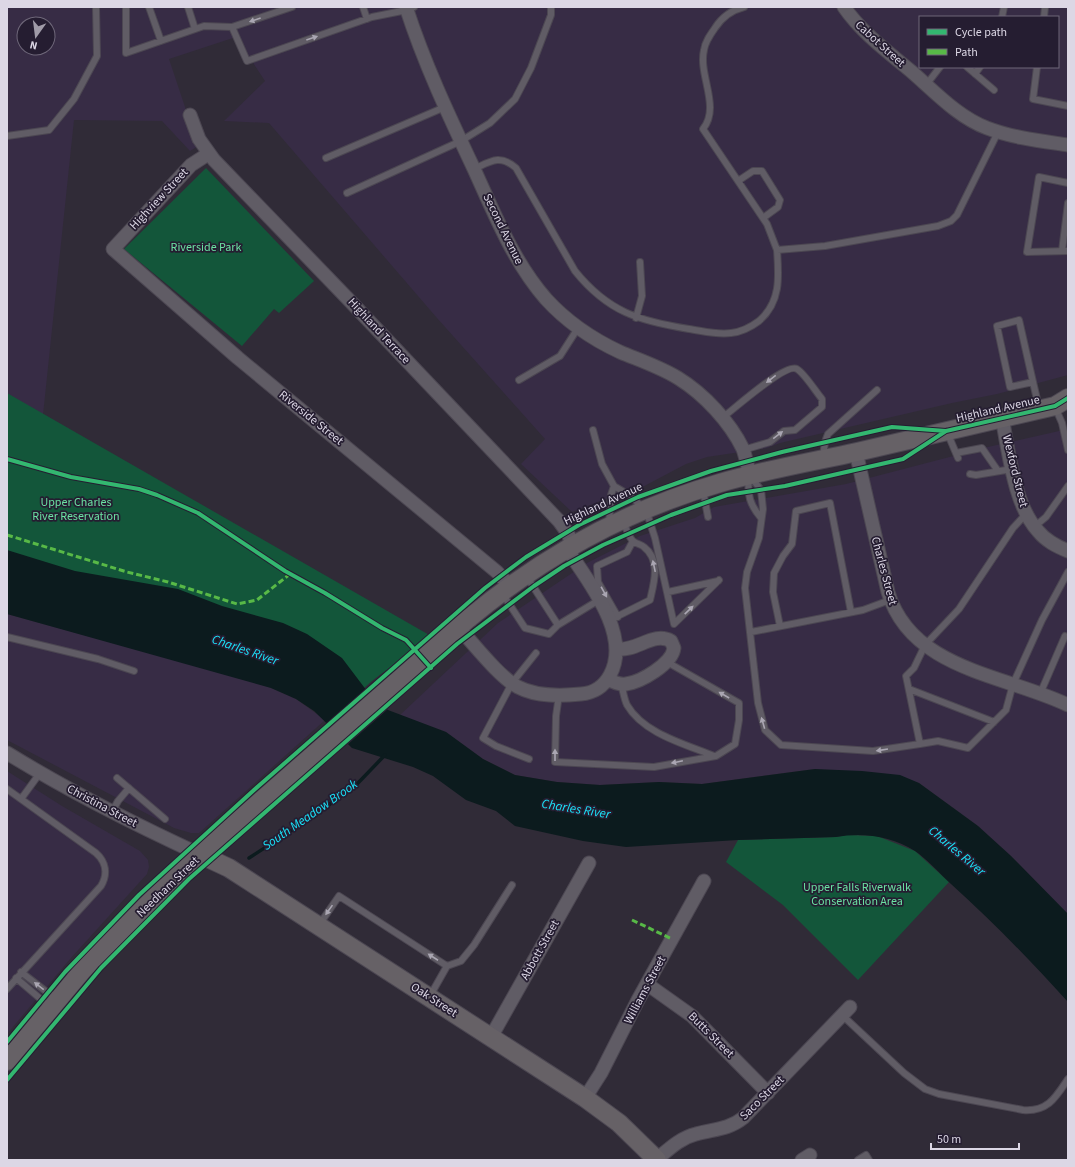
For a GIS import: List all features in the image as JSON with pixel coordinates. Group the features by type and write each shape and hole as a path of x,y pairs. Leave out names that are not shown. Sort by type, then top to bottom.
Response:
{"main road":[{"name":"Highland Avenue","path":"354,718 458,627 506,589 570,547 615,523 702,489 750,476 1057,405"},
{"name":"Needham Street","path":"7,1061 54,1003 134,916 199,854 354,718"},
{"name":"Oak Street","path":"199,854 229,868 586,1098 625,1128 657,1160"}],"street":[{"name":"Cabot Street","path":"844,7 865,32 926,85 968,118 998,132 1068,145"},
{"name":"Second Avenue","path":"409,8 422,54 445,107 509,245 521,266 551,304 578,328 606,345 678,378 700,395 722,418 743,450 750,476"},
{"name":"Highland Terrace","path":"190,115 199,139 208,154 559,521 567,532 570,547 599,600 614,618 616,649 614,665 608,679"},
{"name":"Highview Street","path":"113,249 191,165 208,154"},
{"name":"Riverside Street","path":"113,249 222,345 493,569 506,589"},
{"name":"Wexford Street","path":"1002,418 1013,469 1026,514 1034,527 1050,542 1068,551"},
{"name":"Charles Street","path":"856,452 890,600 904,624 925,645 952,662 1068,705"},
{"path":"458,627 512,683 530,691 559,695 593,692 608,679 620,684 639,679 667,662 672,656 674,648 671,641 664,638 655,638 634,648 616,649"},
{"name":"Christina Street","path":"7,753 40,773 112,812 199,854"},
{"name":"Abbott Street","path":"491,1037 589,863"},
{"name":"Williams Street","path":"586,1098 601,1073 647,984 704,881"},
{"name":"Butts Street","path":"647,984 692,1016 768,1093"},
{"name":"Saco Street","path":"657,1160 677,1142 686,1137 735,1124 768,1093 846,1011"}],"lane":[{"path":"7,136 49,130 74,99 97,56 96,7"},
{"path":"126,7 126,53 204,26 232,27 292,7"},
{"path":"149,7 161,41"},
{"path":"188,7 195,29"},
{"path":"363,7 367,19"},
{"path":"347,193 461,141 490,123 515,99 532,68 551,15 551,7"},
{"path":"474,169 498,159 507,161 516,168 575,271 588,285 612,306 636,318 662,325 718,333 732,333 745,330 761,319 773,304 778,282 777,250 773,236 763,218 703,129 708,123 709,113 703,55 706,42 720,21 732,12 744,7"},
{"path":"232,27 247,61 367,19 409,8"},
{"path":"926,85 939,68"},
{"path":"968,68 994,90"},
{"path":"975,74 979,68"},
{"path":"1037,68 1033,99 1068,106"},
{"path":"326,158 445,107"},
{"path":"777,250 825,246 947,223 957,215 998,132"},
{"path":"738,181 753,171 762,171 780,200 778,208 763,218"},
{"path":"1068,183 1039,177 1027,252 1065,251 1068,203"},
{"path":"636,318 642,296 640,262"},
{"path":"1033,382 1010,387 997,326 1019,320 1033,382 1057,405 1068,450"},
{"path":"519,380 560,356 578,328"},
{"path":"722,418 778,374 791,368 798,370 822,399 822,406 800,427 795,430 784,431 770,442 743,450"},
{"path":"822,460 828,434 877,390"},
{"path":"593,430 602,464 614,486 646,510 655,538 674,624 719,580 668,592"},
{"path":"946,431 957,455 982,448 998,471"},
{"path":"970,474 976,475 1013,469"},
{"path":"750,476 747,492 749,499 761,518"},
{"path":"750,476 761,490 763,509 759,538 747,572 745,588 751,630 758,702 765,730 781,745 873,751 938,741 968,748 1006,710 1013,684 1042,620 1068,572"},
{"path":"614,486 612,495 615,523 633,541 645,547 653,560 656,570 650,600 614,618 598,582 597,566 627,552 633,541"},
{"path":"1034,527 1046,518 1068,486"},
{"path":"702,489 708,517"},
{"path":"780,626 773,592 774,573 783,556 792,544 796,511 830,503 851,612"},
{"path":"920,744 906,676 914,668 925,645 959,609 1013,528 1026,514"},
{"path":"526,575 558,625"},
{"path":"506,589 525,628 549,634 558,625 599,600"},
{"path":"751,630 780,626 851,612 890,600"},
{"path":"1040,694 1065,636"},
{"path":"7,637 98,659 134,671"},
{"path":"529,759 496,746 483,738 512,683 536,653"},
{"path":"559,695 556,716 555,762 654,767 716,756 735,744 739,720 739,703 667,662"},
{"path":"620,684 627,704 642,722 661,734 716,756"},
{"path":"909,689 994,722"},
{"path":"21,800 40,773"},
{"path":"117,778 165,819"},
{"path":"112,812 118,801 129,788"},
{"path":"7,789 96,853 104,861 106,872 101,886 7,989"},
{"path":"429,997 447,966 461,961 474,946 512,885"},
{"path":"318,925 339,896 447,966"},
{"path":"21,972 48,993 54,1003"},
{"path":"16,978 41,1001 54,1003"},
{"path":"846,1011 911,1079 926,1089 939,1094 1023,1110 1034,1110 1043,1108 1051,1103 1068,1079"},
{"path":"858,1160 866,1155 869,1160"}],"shaded area":[{"path":"7,7 1068,7 1068,375 997,394 780,443 767,448 707,457 686,464 633,492 611,497 572,512 521,464 545,439 437,318 269,123 224,121 265,81 236,37 169,59 198,146 190,151 162,121 74,120 43,415 7,394"},
{"path":"1068,429 1068,914 1011,856 978,826 919,783 815,769 702,784 659,782 600,785 557,782 515,775 483,759 446,732 400,715 498,623 587,563 640,536 695,518 714,507 846,484 988,447"},
{"path":"7,614 249,680 296,699 325,720 199,833 191,833 174,828 7,740"},
{"path":"7,771 62,806 140,851 148,860 149,867 147,874 70,959 7,1034"}],"green space":[{"name":"Riverside Park","path":"206,168 314,281 279,313 274,309 242,346 124,249"},
{"name":"Upper Charles River Reservation","path":"7,393 431,636 415,650 363,689 7,559"},
{"name":"Upper Falls Riverwalk Conservation Area","path":"847,835 877,836 915,851 949,882 858,980 783,905 726,862 738,840 836,837"}],"water":[{"name":"Charles River","path":"7,550 75,571 178,589 222,606 283,623 307,634 342,658 370,695 388,710 446,732 483,759 515,775 557,782 600,785 659,782 702,784 815,769 862,771 900,775 919,783 978,826 1011,856 1068,914 1068,1002 1040,971 929,862 915,851 897,842 877,836 856,835 626,847 583,841 515,826 496,811 466,800 433,776 413,767 352,748 314,711 296,699 271,688 7,614"}],"pier":[{"path":"367,688 389,708 347,745 326,724"}],"waterway":[{"name":"South Meadow Brook","path":"249,858 314,816 358,783 385,755"}],"marked path":[{"path":"7,535 127,572 168,582 237,604 257,600 290,574"},
{"path":"632,920 672,939"}],"cycle path":[{"path":"7,1042 65,972 139,895 254,790 485,588 526,557 579,525 638,497 711,471 782,452 892,427 946,431 1055,406 1068,398"},
{"path":"7,1080 101,968 189,879 457,644 534,586 564,566 603,545 671,515 727,495 785,486 903,459 946,431"},
{"path":"7,459 71,477 139,489 157,495 198,513 285,571 325,593 382,628 406,640 431,668"}]}
